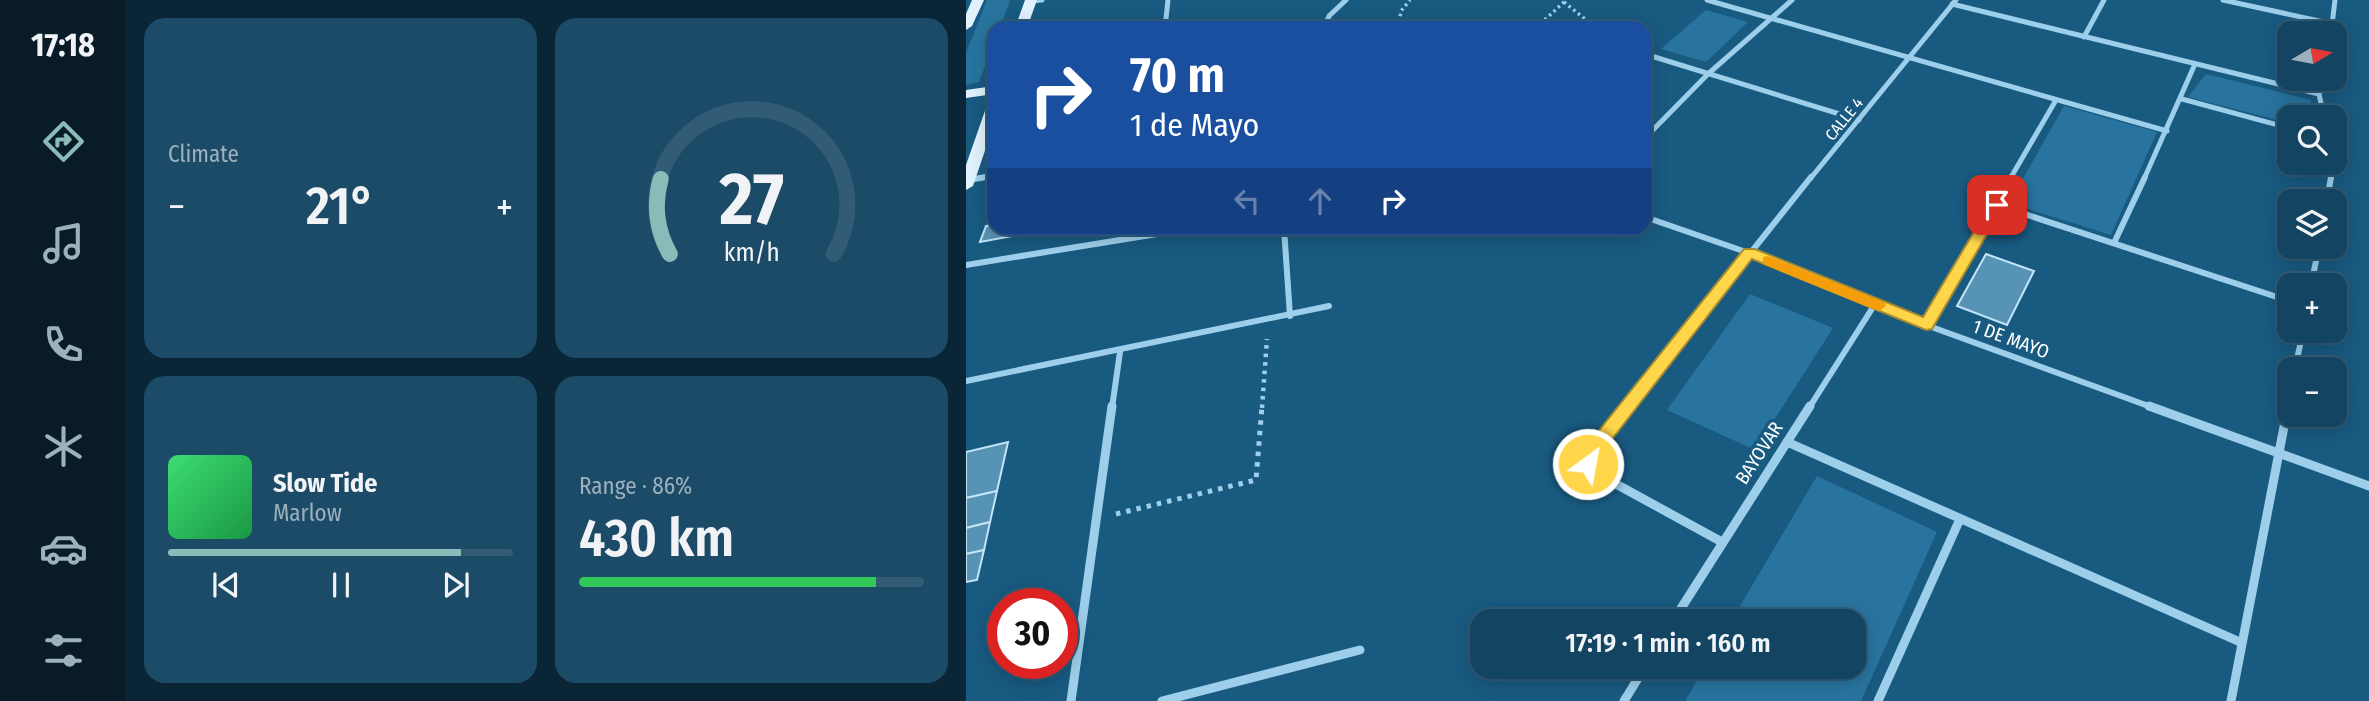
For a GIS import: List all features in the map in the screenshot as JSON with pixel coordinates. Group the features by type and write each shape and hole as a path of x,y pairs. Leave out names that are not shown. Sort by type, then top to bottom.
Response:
{"main road":[{"path":"1024,21 1035,0"},
{"path":"966,26 973,4"},
{"path":"966,94 987,91"},
{"path":"967,183 987,125"}],"street":[{"path":"1166,21 1168,0"},
{"path":"1327,21 1346,0"},
{"path":"1707,0 2166,131"},
{"path":"1652,131 1708,74 1792,0"},
{"path":"2084,37 2104,0"},
{"path":"2223,0 2319,21"},
{"path":"2333,21 2335,0"},
{"path":"1954,2 2084,37 2319,94"},
{"name":"CALLE 4","path":"1722,542 1594,472 1588,464 1591,453 1749,253 1954,2"},
{"path":"1652,56 1859,120"},
{"path":"2114,243 2182,99 2194,64"},
{"path":"2320,91 2321,105"},
{"path":"2182,99 2277,125"},
{"path":"1926,325 2056,100"},
{"path":"967,183 987,178"},
{"path":"1997,205 2277,297"},
{"name":"1 DE MAYO","path":"1652,219 1749,253 1926,325 2369,486"},
{"path":"966,265 1151,235"},
{"path":"1284,235 1290,316"},
{"name":"BAYOVAR","path":"1680,609 1875,304"},
{"path":"966,381 1120,352 1329,306"},
{"path":"1071,701 1120,352"},
{"path":"2231,701 2240,642 2284,427"},
{"path":"1787,442 2240,642"},
{"path":"1878,701 1960,519"},
{"path":"1162,701 1360,650"},
{"path":"1624,701 1638,679"}],"path":[{"path":"1399,21 1401,11 1410,0"},
{"path":"1543,21 1564,1 1588,21"},
{"path":"1096,519 1256,480 1268,321"}],"shaded area":[{"path":"987,0 1010,0 1002,21 987,21 987,61 979,82 966,85 966,53"},
{"path":"1706,10 1748,22 1706,62 1661,49"},
{"path":"2206,74 2311,100 2311,105 2277,105 2277,120 2188,97"},
{"path":"2064,106 2157,132 2111,235 2009,203"},
{"path":"1750,294 1833,328 1755,450 1667,410"},
{"path":"1817,476 1937,532 1861,701 1685,701 1698,679 1866,679 1866,609 1738,609"}],"building":[{"path":"986,226 987,235 1018,235 980,242"},
{"path":"1986,254 2034,271 2007,325 1957,306"},
{"path":"1008,442 997,491 966,498 966,452"},
{"path":"997,491 990,522 966,528 966,498"},
{"path":"990,522 984,550 966,554 966,528"},
{"path":"984,550 977,580 966,582 966,554"}],"slow traffic":[{"path":"1768,260 1879,306"}],"route":[{"path":"1588,464 1591,453 1749,253 1926,325 1997,205"}]}
